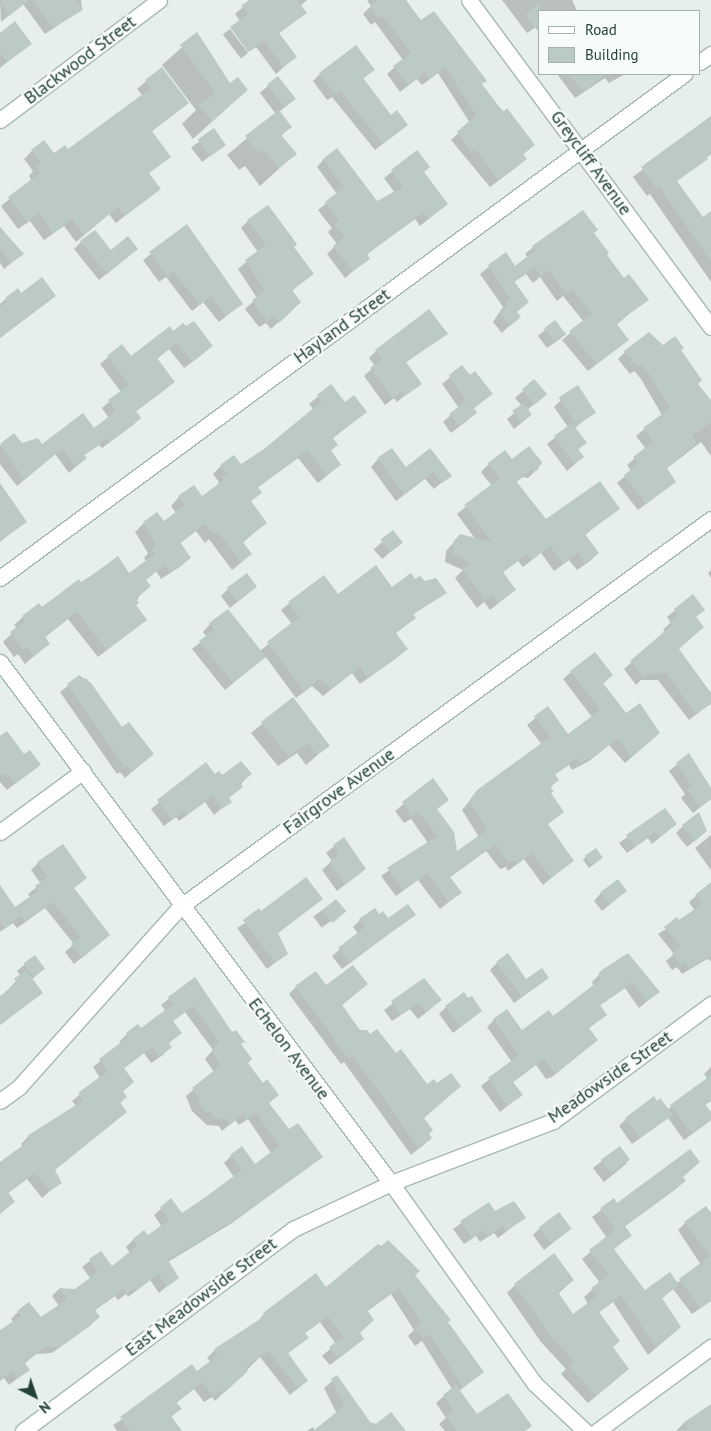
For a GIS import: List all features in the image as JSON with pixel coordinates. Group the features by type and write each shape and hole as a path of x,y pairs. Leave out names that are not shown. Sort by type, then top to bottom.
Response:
{"street":[{"name":"Blackwood Street","path":"0,120 159,0"},
{"name":"Greycliff Avenue","path":"469,0 582,150 711,328"},
{"name":"Hayland Street","path":"0,578 683,75"},
{"name":"Fairgrove Avenue","path":"0,1101 19,1087 181,906 711,519"},
{"name":"Echelon Avenue","path":"0,662 83,771 181,906 391,1183 535,1384 585,1431"},
{"path":"0,832 83,771"},
{"name":"Meadowside Street","path":"391,1183 553,1121 711,1004"},
{"name":"East Meadowside Street","path":"23,1431 292,1228 391,1183"},
{"path":"597,1431 711,1348"}],"building":[{"path":"0,0 29,0 9,16"},
{"path":"32,0 75,0 83,10 53,28"},
{"path":"249,0 297,0 307,13 279,33 297,57 283,67 264,41 248,52 230,27 248,14 241,6"},
{"path":"378,0 405,0 421,20 434,11 487,81 482,84 503,112 507,108 535,145 523,154 527,159 498,180 475,149 471,152 457,132 476,115 445,67 429,79 425,73 408,85 393,66 411,53 383,16 379,19 370,6"},
{"path":"540,3 540,10 538,10 538,31 525,15"},
{"path":"15,21 32,44 7,62 0,53 0,33"},
{"path":"197,32 230,83 238,77 248,90 212,121 199,105 215,93 180,45"},
{"path":"356,45 375,70 363,78 391,115 397,110 408,125 383,144 340,91 335,94 319,73"},
{"path":"162,67 189,103 152,131 171,157 149,173 161,189 125,216 118,207 84,235 72,219 53,233 39,213 27,222 8,197 40,173 36,167 41,163 31,150 44,140 54,153 65,145 68,149 151,88 145,80"},
{"path":"570,75 606,75 583,92"},
{"path":"278,76 296,99 285,107 267,85"},
{"path":"279,110 292,127 281,135 297,154 279,168 263,149 258,153 245,136"},
{"path":"711,116 711,152 706,156 708,159 677,181 703,217 711,211 711,262 659,186 656,188 641,167"},
{"path":"214,128 226,145 210,157 198,139"},
{"path":"337,148 377,201 403,187 391,170 417,150 430,167 424,172 448,204 428,219 423,212 367,254 370,259 353,271 333,246 345,237 334,224 339,220 325,202 344,187 323,159"},
{"path":"268,205 297,244 294,247 314,274 292,290 301,302 279,323 274,316 267,321 252,300 265,291 245,260 266,245 247,220"},
{"path":"583,210 598,230 594,233 609,253 607,255 624,278 629,274 649,300 616,323 629,340 597,364 569,331 592,314 572,289 566,294 549,270 541,276 535,267 514,281 529,302 517,312 521,317 510,326 500,313 508,306 505,303 510,299 488,265 506,252 515,266 536,250 532,246"},
{"path":"187,224 243,304 226,316 211,296 200,305 173,271 167,276 149,252"},
{"path":"0,227 24,254 11,263 0,249"},
{"path":"95,230 111,250 128,236 138,249 107,274 80,241"},
{"path":"42,277 56,296 0,338 0,307 7,301 5,298 18,288 21,293"},
{"path":"429,309 448,334 406,362 422,384 405,396 402,392 393,399 370,368 382,359 375,350"},
{"path":"555,320 566,334 555,343 544,329"},
{"path":"194,321 213,346 192,362 177,343 157,358 175,382 136,411 141,418 110,442 107,438 84,455 87,458 76,467 63,448 24,480 0,444 14,433 22,443 38,438 42,444 83,413 94,428 116,411 108,400 129,385 107,356 122,344 131,356 170,326 173,331 183,323 186,326"},
{"path":"649,332 663,345 675,336 684,348 681,350 702,380 698,384 711,400 711,422 692,436 697,443 667,468 676,482 646,504 624,475 638,464 633,457 653,442 643,428 670,408 648,372 641,365 638,368 624,351"},
{"path":"462,365 470,375 475,371 493,394 474,408 477,413 459,426 449,414 466,401 449,375"},
{"path":"534,379 547,394 535,405 522,389"},
{"path":"331,384 345,402 354,395 367,412 333,438 338,445 331,450 341,465 327,475 307,450 258,487 262,493 251,501 267,523 242,541 252,554 241,562 218,532 214,535 205,524 180,542 191,558 170,572 165,564 146,580 151,586 136,599 139,603 136,605 147,620 107,650 77,612 45,636 50,644 34,656 27,647 23,650 10,632 25,620 22,616 39,603 42,607 79,579 82,583 118,556 129,573 155,554 151,549 156,544 143,522 157,512 164,521 185,505 178,496 194,485 202,496 224,480 222,477 227,474 220,465 234,455 241,464 264,449 322,401 317,395"},
{"path":"578,385 596,413 577,425 559,398"},
{"path":"524,403 532,415 520,422 512,411"},
{"path":"572,423 587,443 578,449 584,457 574,464 554,436"},
{"path":"529,446 542,462 537,471 532,469 516,481 546,519 600,481 620,509 585,534 599,553 585,563 578,553 563,564 550,546 531,560 527,554 503,572 516,590 498,603 492,595 485,600 462,569 471,563 453,554 453,542 460,534 492,542 464,505 500,478 488,463 505,450 512,459"},
{"path":"392,448 406,467 430,448 452,476 442,483 433,472 404,494 377,458"},
{"path":"0,483 27,522 0,541"},
{"path":"393,530 403,543 390,552 380,540"},
{"path":"376,565 392,587 411,573 415,579 420,576 425,581 436,578 447,593 413,614 416,618 396,633 408,649 368,678 360,667 331,689 320,679 304,691 267,642 299,617 288,602 324,575 338,594"},
{"path":"247,573 257,587 237,601 227,588"},
{"path":"693,594 705,610 696,617 704,627 679,649 711,693 711,704 696,714 666,673 650,674 644,678 630,661 672,625 669,622 678,615 674,609"},
{"path":"228,609 266,657 233,683 199,641 214,630 209,623"},
{"path":"595,652 613,675 603,683 626,713 640,703 660,733 634,755 631,756 618,738 598,754 580,763 577,758 555,774 559,780 550,787 554,791 551,793 564,812 548,824 574,861 551,878 532,853 517,864 514,860 508,862 495,844 450,877 462,893 448,902 427,873 404,890 387,868 437,836 419,812 412,817 402,802 433,778 449,800 437,809 454,832 457,851 487,830 469,801 477,790 550,737 534,716 548,706 568,734 600,710 570,671"},
{"path":"79,675 91,683 122,727 129,722 154,754 132,772 128,766 125,768 67,684"},
{"path":"293,697 330,746 317,755 308,743 289,757 261,722"},
{"path":"7,731 24,754 30,750 41,765 15,784 8,775 0,774 0,736"},
{"path":"689,753 711,788 711,799 700,807 687,789 692,786 676,763"},
{"path":"241,761 252,774 240,783 243,787 229,798 232,802 222,809 212,796 187,815 184,811 172,820 157,800 206,762 215,774 219,771 222,775"},
{"path":"665,808 677,824 660,837 655,832 635,847 626,835"},
{"path":"699,812 707,831 695,841 682,825"},
{"path":"344,837 366,869 345,885 329,862 339,854 333,845"},
{"path":"63,844 87,878 74,888 110,935 82,958 71,944 81,937 53,902 25,921 21,916 5,928 0,921 0,885 15,907 38,891 35,886 48,877 37,862"},
{"path":"596,848 603,858 591,866 585,856"},
{"path":"306,877 323,899 278,933 288,954 275,963 243,920 259,908 261,911"},
{"path":"618,879 627,891 609,904 600,892"},
{"path":"711,882 711,956 689,968 684,961 680,964 672,954 681,947 664,927 677,917 679,920 702,904 695,895"},
{"path":"336,899 346,911 332,923 322,911"},
{"path":"408,904 416,915 349,962 338,948 365,927 359,919 375,908 379,914 383,911 388,918"},
{"path":"508,953 526,979 542,968 549,978 522,997 496,962"},
{"path":"628,953 660,992 647,1001 632,982 600,1005 607,1015 589,1028 598,1040 560,1070 554,1072 544,1059 523,1073 513,1082 523,1095 507,1106 488,1078 519,1055 493,1019 507,1009 522,1030 549,1010 553,1016 601,979 598,974 602,970"},
{"path":"35,955 45,969 34,977 24,963"},
{"path":"353,965 368,984 342,1005 360,1030 367,1030 370,1034 377,1029 396,1053 401,1049 427,1084 434,1079 437,1083 451,1073 461,1086 424,1118 433,1130 429,1134 432,1138 419,1149 381,1094 352,1056 348,1058 295,986 316,971 326,985"},
{"path":"26,970 43,993 0,1025 0,996 17,983 14,979"},
{"path":"195,977 232,1032 236,1030 245,1042 241,1044 252,1059 248,1063 263,1083 267,1079 279,1095 269,1103 289,1129 298,1123 323,1157 241,1216 168,1260 179,1278 167,1287 158,1274 136,1291 134,1288 126,1294 123,1289 95,1310 100,1317 90,1325 60,1347 45,1347 25,1363 30,1370 17,1379 12,1372 0,1380 0,1330 21,1316 17,1311 29,1302 41,1317 67,1299 59,1288 75,1289 98,1272 89,1259 101,1251 112,1266 137,1246 133,1239 144,1230 148,1235 169,1220 160,1207 171,1198 182,1213 242,1170 230,1155 242,1146 255,1164 279,1146 256,1113 246,1119 243,1114 230,1125 226,1119 215,1118 209,1111 206,1113 199,1103 201,1102 192,1088 221,1065 212,1051 219,1042 193,1006 173,1021 182,1033 169,1043 172,1047 159,1057 152,1047 124,1068 134,1082 123,1091 127,1097 120,1102 127,1112 55,1170 62,1183 50,1191 35,1173 8,1192 15,1202 0,1213 0,1162 30,1140 27,1136 84,1100 78,1093 108,1071 99,1059 128,1037 126,1033 138,1024 141,1028 173,1004 168,997"},
{"path":"424,978 442,1000 426,1012 418,1003 400,1015 391,1001"},
{"path":"464,992 468,998 472,996 482,1011 461,1027 445,1006"},
{"path":"711,1075 711,1100 705,1104 711,1112 711,1120 692,1134 670,1105"},
{"path":"654,1096 657,1101 660,1098 673,1115 640,1138 625,1118"},
{"path":"620,1146 630,1160 611,1174 601,1160"},
{"path":"690,1149 700,1162 683,1177 686,1181 625,1226 632,1236 613,1248 645,1290 670,1272 679,1285 662,1298 681,1327 656,1348 621,1295 599,1312 620,1341 613,1347 629,1369 596,1396 568,1365 574,1361 549,1334 514,1284 554,1253 574,1280 558,1292 573,1314 597,1296 591,1288 609,1275 589,1250 615,1230 600,1208 614,1198 617,1203"},
{"path":"514,1201 526,1218 506,1231 502,1226 488,1236 483,1230 472,1238 460,1221 489,1202 495,1211"},
{"path":"706,1206 711,1213 711,1300 700,1308 679,1279 710,1256 684,1222"},
{"path":"559,1212 572,1229 552,1244 539,1227"},
{"path":"388,1240 420,1271 415,1275 451,1320 448,1322 484,1372 463,1388 430,1334 423,1339 415,1328 422,1323 399,1288 367,1310 374,1320 360,1333 364,1339 338,1359 329,1347 343,1337 328,1316 305,1333 309,1338 288,1353 308,1381 298,1388 268,1351 245,1368 248,1371 223,1394 220,1390 213,1396 202,1382 176,1402 182,1409 171,1416 182,1431 130,1431 120,1417 192,1364 197,1371 218,1355 214,1349 265,1316 263,1313 316,1273 326,1287 378,1244 381,1246"},
{"path":"337,1375 373,1426 391,1412 406,1431 313,1431 344,1406 331,1379"},
{"path":"456,1385 477,1414 508,1393 532,1426 525,1431 457,1431 446,1416 453,1410 443,1395"},
{"path":"711,1404 711,1431 689,1431 683,1423"}]}
